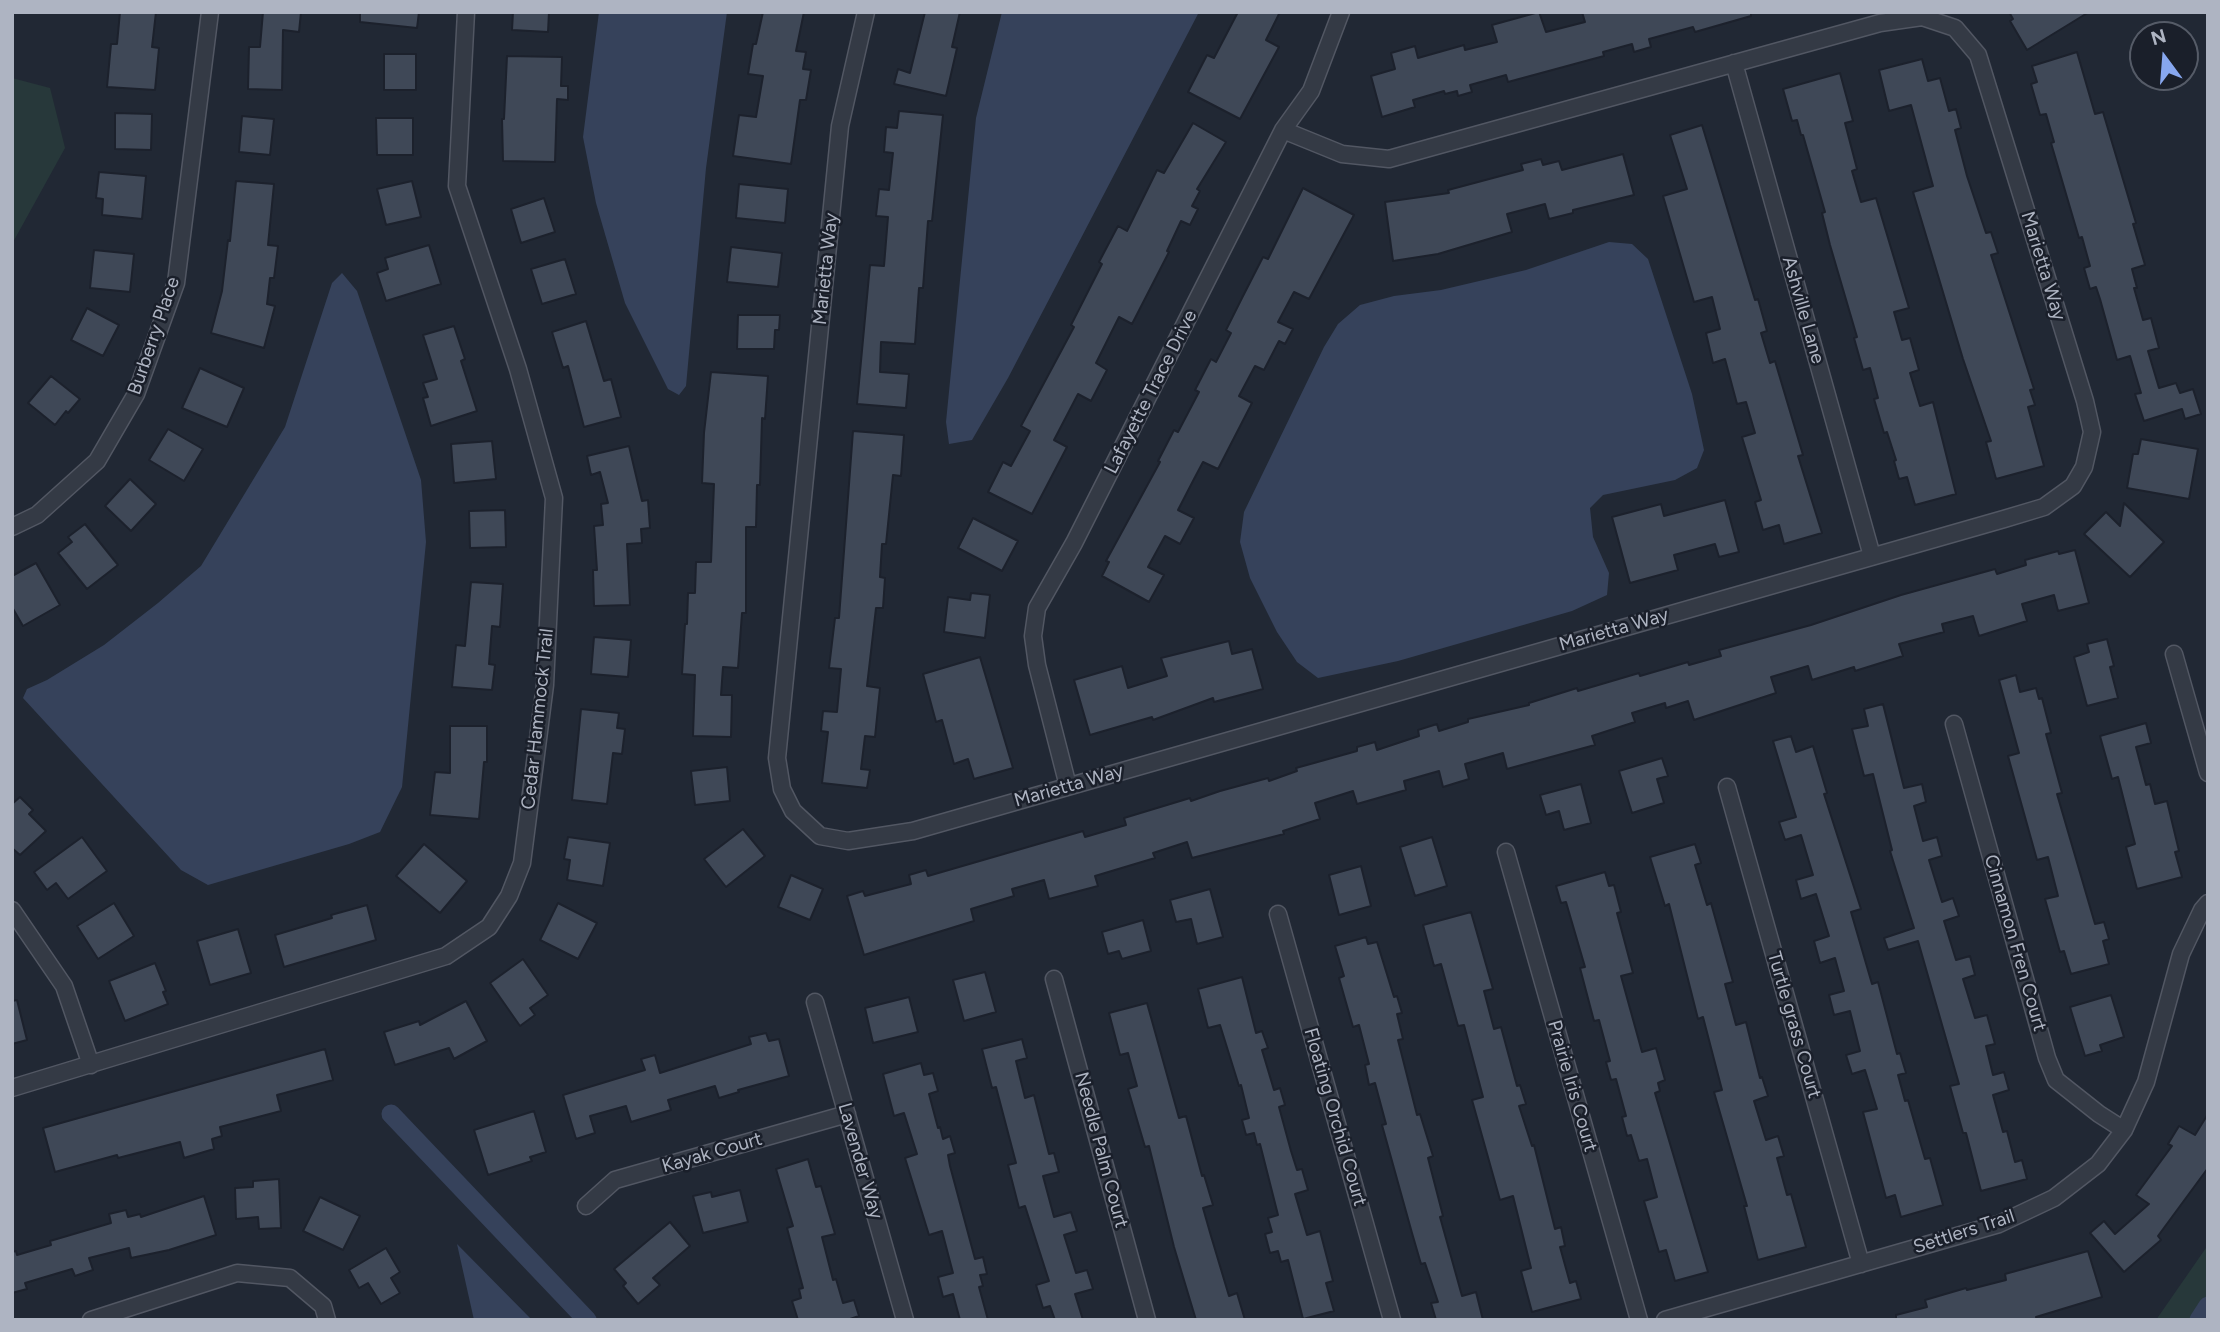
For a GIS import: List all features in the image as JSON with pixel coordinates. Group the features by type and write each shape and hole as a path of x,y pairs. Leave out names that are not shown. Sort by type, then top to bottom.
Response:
{"street":[{"name":"Burberry Place","path":"12,527 37,515 97,461 136,394 176,283 210,12"},
{"name":"Cedar Hammock Trail","path":"12,1088 446,956 489,927 509,896 522,863 545,685 554,498 518,369 457,186 466,12"},
{"name":"Marietta Way","path":"866,12 840,126 777,758 782,789 793,811 820,836 848,841 913,831 2044,507 2073,486 2084,467 2092,432 2085,401 1978,55 1955,28 1923,17 1880,23 1389,159 1342,154 1283,130"},
{"name":"Lafayette Trace Drive","path":"1068,786 1037,664 1033,636 1037,608 1074,543 1283,130 1311,91 1341,12"},
{"name":"Ashville Lane","path":"1734,63 1872,556"},
{"path":"2175,654 2208,773"},
{"name":"Cinnamon Fren Court","path":"1954,724 2047,1058 2056,1080 2124,1130"},
{"name":"Turtle grass Court","path":"1727,787 1861,1264"},
{"name":"Prairie Iris Court","path":"1506,852 1639,1320"},
{"name":"Settlers Trail","path":"1665,1320 1999,1224 2054,1198 2098,1164 2124,1130 2146,1082 2181,954 2208,903"},
{"path":"12,910 64,986 91,1065"},
{"name":"Floating Orchid Court","path":"1278,914 1392,1320"},
{"name":"Needle Palm Court","path":"1054,979 1147,1320"},
{"name":"Lavender Way","path":"816,1002 905,1320"},
{"name":"Kayak Court","path":"586,1206 615,1180 847,1114"},
{"path":"91,1320 237,1273 290,1278 323,1306 327,1320"}],"shaded area":[{"path":"12,78 50,88 65,148 12,244"},
{"path":"2208,1245 2208,1320 2156,1320"}],"water":[{"path":"599,12 727,12 706,168 686,386 679,395 668,389 625,303 596,203 583,137"},
{"path":"1002,12 1199,12 1008,378 972,440 949,444 946,422 976,118"},
{"path":"1609,242 1632,244 1648,259 1692,394 1704,450 1697,468 1675,480 1603,495 1590,508 1593,537 1609,573 1607,595 1572,611 1398,661 1318,678 1297,662 1277,632 1250,578 1240,542 1244,512 1324,347 1338,324 1360,305 1526,270"},
{"path":"342,273 357,291 421,480 426,542 402,787 380,832 349,844 208,885 181,870 23,698 27,689 47,680 104,645 201,566 285,427 332,283"},
{"path":"457,1244 532,1320 474,1320"}],"building":[{"path":"120,12 156,12 152,47 159,48 155,90 107,87 111,44 117,44"},
{"path":"263,12 301,12 299,32 283,30 282,90 248,89 249,47 260,47"},
{"path":"360,12 419,12 417,28 360,22"},
{"path":"513,12 549,12 548,32 512,30"},
{"path":"763,12 804,12 796,51 806,52 803,69 811,70 806,100 800,100 791,164 733,156 739,115 756,117 763,76 748,74 753,44 756,44"},
{"path":"925,12 960,12 952,47 957,48 946,96 894,84 898,69 910,73"},
{"path":"1238,12 1280,12 1266,40 1279,47 1240,119 1188,92 1207,55 1214,58"},
{"path":"1539,12 1546,32 1585,22 1582,12 1751,12 1751,16 1695,32 1693,27 1649,39 1651,47 1634,52 1632,44 1603,52 1604,56 1508,82 1506,75 1470,85 1472,92 1458,96 1457,91 1445,94 1444,91 1413,100 1415,107 1382,117 1371,76 1395,69 1391,53 1415,46 1418,58 1464,45 1465,50 1497,42 1492,25"},
{"path":"2009,12 2089,12 2027,50 2010,21 2013,19"},
{"path":"2077,52 2095,114 2103,112 2136,223 2133,224 2145,265 2132,269 2137,288 2134,288 2143,320 2151,318 2159,348 2148,351 2159,388 2176,383 2180,393 2193,389 2201,414 2185,419 2182,409 2144,421 2135,394 2141,393 2130,356 2117,360 2096,287 2090,289 2084,268 2090,266 2082,237 2079,238 2051,143 2054,142 2046,114 2040,115 2031,84 2037,82 2032,66"},
{"path":"384,54 416,54 416,90 384,90"},
{"path":"507,56 562,57 561,86 568,86 568,100 557,99 555,162 503,161 502,119"},
{"path":"1922,59 1928,81 1940,78 1949,111 1956,109 1961,128 1955,130 1967,176 1986,233 1991,232 1998,253 1991,255 2034,389 2030,390 2035,405 2028,407 2044,466 1996,479 1986,442 1991,441 1963,359 1913,192 1933,186 1911,105 1889,111 1879,70"},
{"path":"1840,73 1853,121 1845,123 1857,169 1852,171 1861,202 1876,198 1909,308 1894,312 1902,340 1910,338 1919,370 1910,373 1920,406 1933,402 1956,494 1915,505 1907,477 1899,479 1894,461 1896,460 1887,432 1884,433 1874,399 1878,398 1870,368 1863,370 1854,338 1857,337 1822,213 1825,212 1803,135 1797,120 1792,121 1783,89"},
{"path":"899,111 943,115 932,221 928,221 923,288 919,288 915,344 881,342 880,372 909,374 906,408 857,404 870,265 884,266 888,217 876,216 879,189 889,190 893,153 884,152 886,127 897,128"},
{"path":"115,113 152,114 151,150 115,149"},
{"path":"242,116 274,119 270,155 239,152"},
{"path":"376,118 413,118 413,155 377,155"},
{"path":"1193,123 1226,142 1197,189 1200,191 1192,206 1198,209 1190,225 1181,221 1167,251 1169,252 1132,324 1119,317 1096,363 1107,370 1091,401 1078,394 1054,440 1067,447 1032,514 988,492 1003,462 1011,466 1030,431 1021,426 1074,327 1071,325 1118,226 1127,231 1157,170 1164,173"},
{"path":"1702,125 1755,300 1758,299 1767,331 1761,333 1770,363 1775,361 1803,455 1798,456 1822,533 1784,544 1779,525 1763,530 1755,502 1761,500 1742,437 1755,433 1746,402 1737,404 1725,359 1713,363 1706,333 1720,329 1712,297 1694,302 1663,196 1687,189 1670,135"},
{"path":"1623,154 1634,195 1573,210 1573,213 1549,219 1545,204 1507,214 1512,232 1438,254 1393,261 1385,202 1449,193 1448,190 1523,170 1521,164 1541,159 1543,165 1559,161 1562,170"},
{"path":"99,172 146,176 142,219 102,215 103,199 96,198"},
{"path":"236,181 274,184 268,245 278,246 267,304 275,306 264,348 211,333 222,291"},
{"path":"412,181 421,217 386,225 377,189"},
{"path":"739,184 788,189 785,223 736,218"},
{"path":"1303,188 1354,215 1309,299 1294,292 1278,322 1293,329 1285,344 1279,341 1264,370 1255,366 1239,396 1252,403 1218,469 1203,462 1178,510 1194,518 1180,544 1165,536 1148,567 1164,575 1149,602 1102,576 1109,562 1106,561 1160,462 1158,461 1174,430 1178,432 1199,392 1195,390 1211,359 1216,362 1231,333 1226,330 1242,298 1263,257 1268,259"},
{"path":"544,198 555,232 521,243 511,209"},
{"path":"429,245 441,284 386,301 377,273 388,269 385,258"},
{"path":"731,247 782,253 778,287 727,282"},
{"path":"94,250 134,254 130,292 90,288"},
{"path":"565,259 576,294 542,304 531,269"},
{"path":"87,308 119,325 103,356 71,340"},
{"path":"738,315 780,315 779,330 775,330 774,349 737,349"},
{"path":"586,321 604,381 611,379 621,417 584,427 568,366 563,368 552,332"},
{"path":"454,326 465,359 461,361 477,411 431,426 423,398 428,397 423,383 437,379 423,335"},
{"path":"200,368 244,388 227,427 182,408"},
{"path":"711,372 768,376 765,419 762,418 756,527 746,527 746,613 742,613 738,668 723,667 721,695 732,695 731,737 693,736 695,675 682,674 688,593 695,593 696,562 711,562 714,484 702,483"},
{"path":"51,376 80,399 55,425 28,403"},
{"path":"168,429 203,449 184,481 149,460"},
{"path":"853,431 904,435 901,476 893,475 886,544 882,544 880,577 885,578 883,608 876,608 867,686 880,688 875,737 865,736 861,769 870,770 867,788 822,783 828,732 821,731 823,711 837,712 841,669 829,668 835,618 839,618"},
{"path":"2141,439 2198,449 2189,499 2127,488 2133,454 2138,454"},
{"path":"492,441 496,479 454,483 451,444"},
{"path":"629,446 642,501 648,500 650,528 641,529 642,543 627,544 630,605 594,606 593,570 597,570 594,526 603,525 601,504 608,503 600,472 591,475 587,456"},
{"path":"130,479 156,504 131,531 105,506"},
{"path":"1725,500 1739,552 1719,557 1715,544 1674,555 1678,570 1630,583 1612,517 1661,504 1664,516"},
{"path":"2124,503 2164,542 2130,577 2084,534 2106,512 2120,526"},
{"path":"505,510 506,547 470,548 469,511"},
{"path":"973,518 1018,541 1002,571 958,548"},
{"path":"85,524 118,565 87,589 58,553 72,542 68,537"},
{"path":"2075,550 2089,603 2058,611 2054,595 2022,604 2027,621 1979,636 1973,616 1942,624 1944,632 1899,644 1903,656 1855,671 1854,667 1812,680 1808,666 1771,677 1776,693 1694,720 1688,701 1666,708 1665,703 1632,713 1635,722 1592,736 1595,745 1507,769 1503,753 1465,764 1469,779 1443,787 1439,771 1404,781 1406,790 1357,804 1353,791 1315,803 1320,819 1283,831 1284,834 1192,858 1187,842 1153,853 1155,858 1095,876 1098,886 1049,899 1044,880 1012,889 1014,896 971,909 974,921 864,955 847,896 863,891 865,896 911,884 909,875 926,870 928,876 1083,831 1085,837 1126,825 1124,818 1268,778 1269,781 1297,771 1296,768 1357,751 1357,747 1375,742 1377,750 1419,736 1418,730 1437,724 1439,731 1468,722 1468,719 1529,705 1577,688 1578,691 1688,662 1689,665 1721,656 1719,650 1811,625 1901,595 1995,569 1997,574 2026,565 2025,560 2058,551 2059,554"},
{"path":"36,563 60,605 23,626 12,607 12,576"},
{"path":"471,582 503,584 500,627 492,626 489,664 495,665 492,690 452,687 456,645 465,646"},
{"path":"971,593 990,595 985,638 944,632 948,597 970,600"},
{"path":"594,637 631,640 628,677 591,674"},
{"path":"2107,639 2114,666 2110,667 2118,698 2087,706 2074,657 2089,652 2087,644"},
{"path":"1229,641 1232,654 1252,649 1263,689 1214,702 1213,698 1153,720 1152,717 1090,735 1074,680 1122,666 1128,688 1167,676 1161,658"},
{"path":"980,657 1013,768 974,779 968,759 954,764 942,720 936,722 923,674"},
{"path":"2016,675 2020,692 2036,688 2039,699 2042,698 2051,733 2046,734 2062,793 2057,794 2095,924 2104,922 2109,939 2103,941 2109,964 2071,974 2064,951 2060,952 2045,899 2058,896 2048,857 2037,860 2008,756 2019,753 1999,680"},
{"path":"1883,704 1904,788 1922,784 1926,802 1914,806 1923,841 1937,837 1942,856 1929,860 1942,902 1953,898 1959,916 1944,921 1956,960 1970,956 1975,975 1963,979 1975,1018 1987,1015 1995,1044 1986,1046 1993,1075 2004,1072 2009,1090 1993,1095 2015,1162 2022,1160 2027,1179 1981,1191 1950,1086 1959,1084 1918,941 1888,950 1884,938 1914,928 1890,851 1892,850 1873,774 1864,776 1852,729 1868,726 1864,709"},
{"path":"581,709 619,713 617,728 625,729 622,754 613,753 607,804 572,800"},
{"path":"2146,723 2151,743 2136,747 2146,785 2150,784 2155,804 2167,801 2182,877 2137,889 2126,847 2135,844 2118,777 2112,779 2100,736"},
{"path":"450,726 487,726 487,762 484,762 479,819 430,815 435,772 450,773"},
{"path":"1791,736 1796,752 1813,746 1827,793 1824,794 1861,909 1851,912 1872,984 1878,982 1897,1054 1900,1053 1906,1073 1898,1075 1905,1101 1908,1100 1925,1159 1930,1158 1943,1205 1901,1217 1895,1195 1886,1198 1863,1112 1877,1109 1865,1070 1852,1074 1846,1055 1860,1051 1850,1011 1834,1015 1829,995 1844,991 1835,958 1820,963 1814,941 1829,936 1816,894 1801,899 1796,880 1813,875 1801,835 1785,840 1779,822 1796,817 1773,741"},
{"path":"1662,758 1668,776 1657,779 1664,803 1632,813 1619,771"},
{"path":"727,767 730,801 695,805 691,771"},
{"path":"1581,784 1591,823 1564,830 1559,811 1546,815 1540,795"},
{"path":"20,797 33,810 29,814 46,831 20,855 12,848 12,804"},
{"path":"743,829 765,856 726,887 704,859"},
{"path":"82,837 107,871 68,899 56,883 47,890 34,872"},
{"path":"568,837 610,843 603,886 567,880 570,860 564,859"},
{"path":"1432,837 1447,886 1415,896 1400,847"},
{"path":"424,844 467,881 440,913 396,876"},
{"path":"1695,844 1701,863 1695,865 1707,905 1711,903 1733,982 1725,984 1736,1025 1746,1022 1760,1078 1762,1077 1768,1096 1754,1101 1766,1140 1778,1136 1784,1156 1777,1158 1787,1195 1791,1194 1806,1247 1758,1260 1744,1206 1747,1206 1714,1092 1722,1090 1703,1017 1698,1019 1669,904 1665,906 1650,857"},
{"path":"1361,866 1371,906 1339,915 1329,875"},
{"path":"1605,872 1609,886 1614,885 1621,912 1617,913 1633,973 1621,976 1642,1052 1656,1048 1665,1080 1658,1083 1660,1091 1655,1093 1708,1272 1675,1281 1666,1250 1659,1252 1644,1201 1657,1197 1647,1159 1639,1161 1631,1135 1627,1136 1622,1117 1626,1116 1616,1079 1611,1080 1606,1062 1610,1061 1599,1020 1594,1021 1580,968 1585,967 1566,902 1561,903 1556,886"},
{"path":"791,875 823,889 810,920 778,907"},
{"path":"1210,889 1223,937 1197,944 1191,919 1176,922 1170,900"},
{"path":"114,903 134,936 98,959 77,926"},
{"path":"558,903 597,923 578,959 540,940"},
{"path":"367,905 376,940 284,967 275,935"},
{"path":"1471,912 1493,989 1484,991 1494,1029 1501,1027 1517,1086 1520,1085 1526,1104 1519,1106 1532,1146 1534,1145 1555,1229 1561,1227 1565,1246 1560,1247 1570,1283 1576,1281 1581,1299 1532,1312 1521,1271 1531,1268 1513,1196 1500,1200 1472,1100 1483,1097 1464,1025 1458,1026 1441,964 1434,966 1423,925"},
{"path":"1143,920 1151,951 1122,959 1119,951 1108,954 1102,932"},
{"path":"238,929 251,973 210,985 197,941"},
{"path":"1366,937 1368,944 1377,942 1394,997 1397,996 1402,1013 1397,1014 1403,1039 1398,1040 1417,1115 1420,1114 1433,1156 1428,1158 1443,1216 1440,1217 1462,1296 1476,1292 1483,1320 1436,1320 1431,1303 1438,1302 1425,1263 1421,1264 1412,1233 1382,1125 1386,1124 1375,1083 1369,1085 1365,1065 1369,1064 1359,1025 1353,1027 1339,978 1344,976 1335,946"},
{"path":"523,959 548,995 530,1008 535,1015 520,1026 490,983"},
{"path":"155,963 168,1004 125,1021 109,981"},
{"path":"985,972 996,1012 964,1021 953,980"},
{"path":"1242,977 1256,1033 1262,1031 1268,1048 1262,1050 1274,1090 1280,1088 1285,1105 1279,1107 1291,1151 1297,1170 1302,1169 1308,1190 1295,1194 1307,1235 1320,1231 1333,1281 1326,1283 1334,1311 1303,1319 1288,1260 1281,1262 1278,1251 1270,1253 1265,1234 1272,1232 1268,1218 1278,1215 1260,1144 1257,1145 1254,1133 1246,1135 1242,1120 1249,1118 1241,1085 1239,1086 1220,1025 1208,1028 1198,989"},
{"path":"2111,995 2124,1037 2100,1045 2102,1051 2085,1056 2070,1007"},
{"path":"909,997 918,1032 873,1043 865,1008"},
{"path":"17,1000 27,1040 12,1044 12,1001"},
{"path":"466,1001 487,1041 454,1059 449,1048 395,1065 384,1032 419,1021 420,1025"},
{"path":"1147,1003 1179,1118 1186,1116 1202,1176 1204,1175 1213,1205 1203,1208 1229,1296 1237,1293 1245,1320 1196,1320 1174,1247 1149,1146 1145,1147 1128,1089 1137,1086 1128,1053 1120,1055 1109,1013"},
{"path":"766,1033 769,1041 779,1039 789,1076 719,1098 715,1086 668,1100 671,1110 631,1122 626,1106 590,1116 595,1133 576,1139 563,1095 645,1070 641,1059 655,1055 660,1073 751,1044 749,1037"},
{"path":"1022,1039 1027,1058 1016,1061 1025,1098 1034,1095 1049,1154 1054,1153 1059,1172 1043,1176 1054,1217 1071,1212 1077,1231 1064,1235 1076,1273 1087,1270 1093,1289 1075,1294 1083,1320 1055,1320 1050,1306 1043,1308 1036,1285 1049,1281 1025,1206 1019,1208 1008,1165 1016,1163 996,1087 992,1088 982,1049"},
{"path":"325,1049 333,1080 277,1095 281,1111 220,1127 222,1136 212,1139 214,1149 184,1158 180,1142 55,1172 43,1128"},
{"path":"921,1063 924,1075 933,1073 938,1091 929,1094 938,1128 940,1127 943,1139 950,1136 955,1153 948,1155 950,1166 975,1259 983,1257 987,1274 980,1275 983,1286 979,1287 988,1320 960,1320 953,1294 943,1297 938,1277 953,1273 942,1231 929,1235 905,1158 917,1154 904,1113 894,1116 883,1074"},
{"path":"534,1111 546,1152 530,1157 532,1161 488,1175 474,1130"},
{"path":"2208,1114 2208,1168 2158,1236 2161,1240 2124,1272 2090,1233 2104,1221 2115,1234 2149,1204 2136,1195 2172,1146 2168,1144 2179,1126 2195,1135"},
{"path":"808,1159 816,1187 821,1186 835,1234 822,1237 833,1280 836,1279 843,1303 854,1300 859,1316 847,1320 798,1320 792,1301 801,1298 799,1289 803,1288 787,1228 793,1226 776,1169"},
{"path":"279,1179 281,1228 259,1229 258,1217 236,1219 235,1188 253,1187 253,1181"},
{"path":"740,1190 748,1222 703,1233 693,1196 711,1192 712,1197"},
{"path":"204,1196 216,1235 169,1250 131,1258 129,1248 89,1258 93,1270 75,1276 72,1269 25,1283 27,1289 12,1293 12,1252 16,1251 17,1255 51,1245 50,1241 111,1223 109,1214 126,1210 128,1217 140,1214 141,1217"},
{"path":"320,1197 360,1216 343,1250 303,1231"},
{"path":"670,1222 690,1246 653,1278 660,1285 638,1304 623,1286 626,1283 614,1269"},
{"path":"386,1248 400,1272 391,1278 400,1293 381,1304 368,1283 359,1288 349,1270"},
{"path":"2088,1251 2102,1297 2036,1317 2037,1320 1896,1320 1896,1315 1927,1307 1925,1300 2006,1280 2005,1274"}],"waterway":[{"path":"391,1114 587,1320"},
{"path":"2199,1320 2208,1306"}]}
